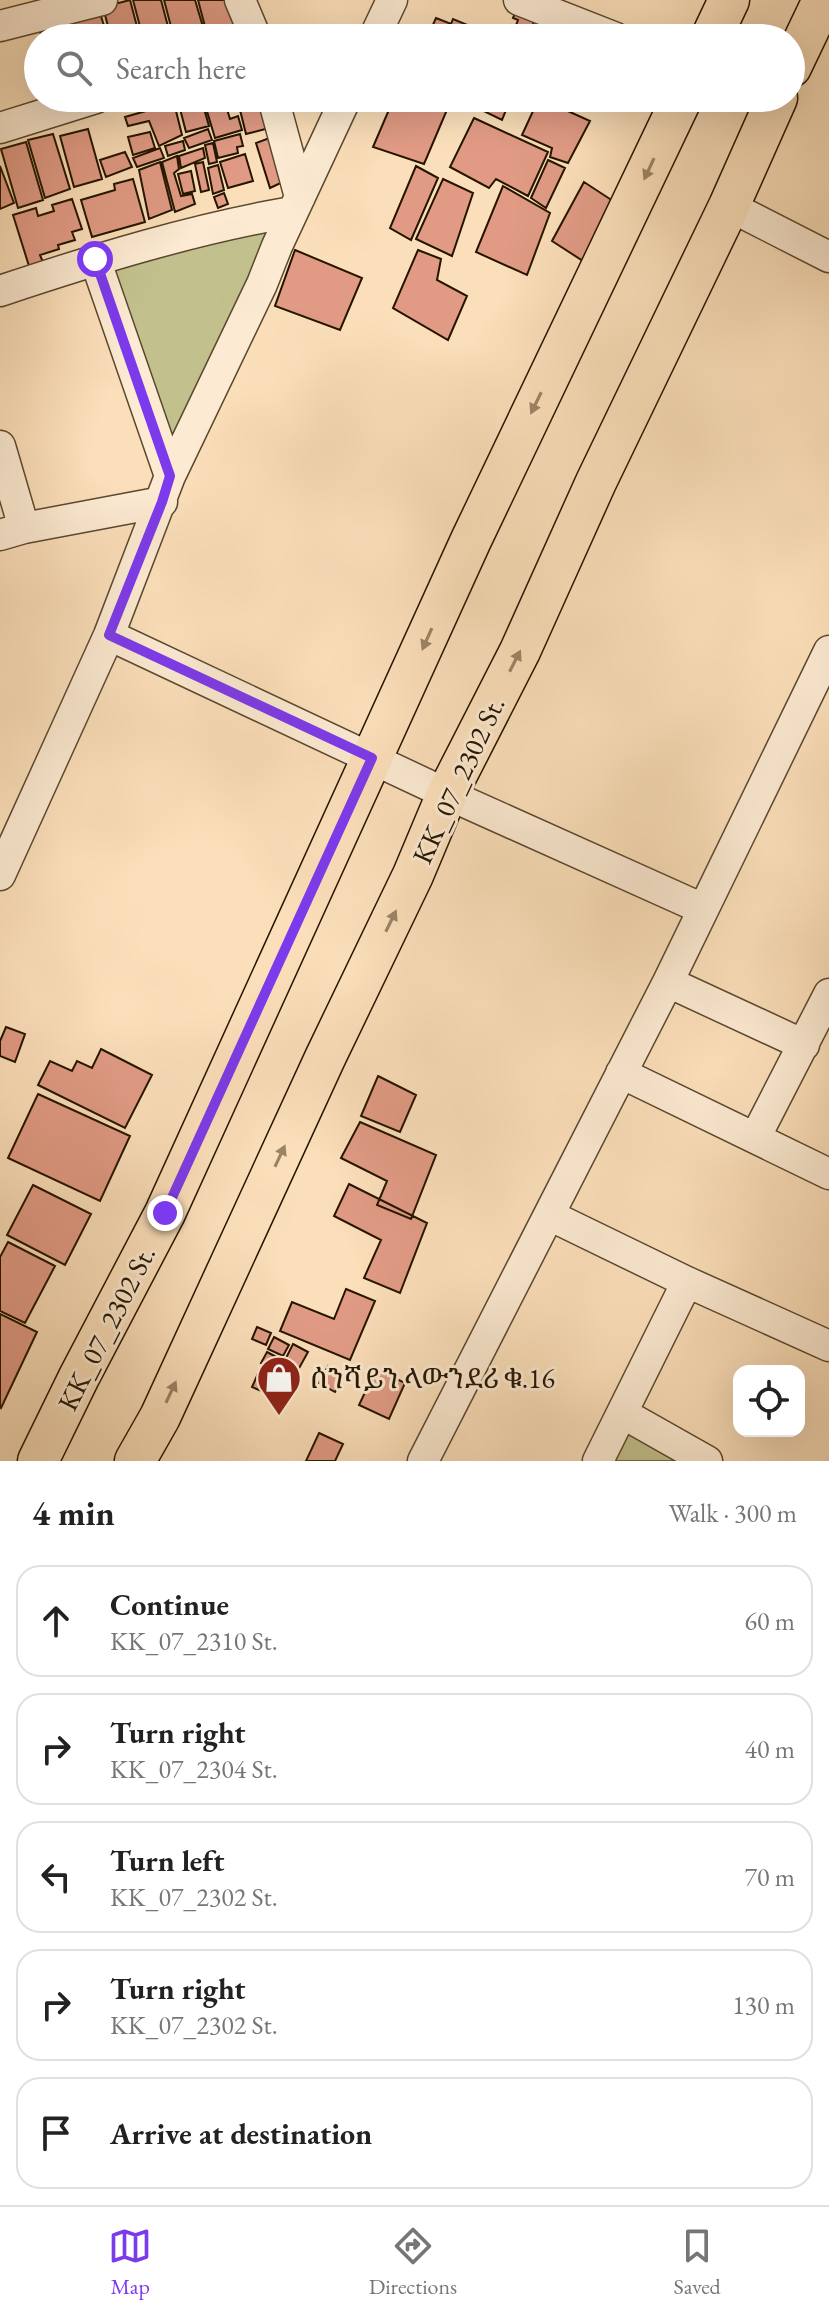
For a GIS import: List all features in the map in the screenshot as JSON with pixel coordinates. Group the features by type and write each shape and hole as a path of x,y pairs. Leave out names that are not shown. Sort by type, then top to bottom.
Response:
{"main road":[{"path":"718,24 729,0"},
{"path":"805,38 823,0"},
{"name":"KK_07_2302 St.","path":"38,1461 165,1213 489,500 675,112"},
{"name":"KK_07_2302 St.","path":"135,1461 160,1417 413,875 447,794 520,651 771,112"}],"street":[{"path":"0,26 102,0"},
{"path":"240,0 250,24"},
{"path":"381,24 392,0"},
{"path":"519,0 580,24"},
{"path":"0,128 51,112"},
{"path":"276,112 296,205"},
{"path":"0,875 109,635 166,489 339,112"},
{"path":"0,291 95,259 296,205"},
{"path":"729,206 829,257"},
{"path":"95,259 166,489"},
{"path":"0,446 12,531 166,489"},
{"path":"109,635 447,794 703,909"},
{"path":"423,1461 668,982 829,651"},
{"path":"668,982 804,1045"},
{"path":"755,1138 829,994"},
{"path":"621,1073 829,1174"},
{"path":"549,1215 687,1282 827,1340"},
{"path":"598,1461 687,1282"},
{"path":"622,1413 707,1461"}],"shaded area":[{"path":"292,212 170,476 95,259"},
{"path":"622,1413 707,1461 598,1461"}],"building":[{"path":"130,0 136,24 107,24 103,7"},
{"path":"133,0 161,0 167,24 139,24"},
{"path":"164,0 195,0 202,24 170,24"},
{"path":"198,0 228,0 235,24 204,24"},
{"path":"519,3 539,12 533,24 516,24 518,20 513,18"},
{"path":"97,4 103,24 38,24"},
{"path":"436,18 451,24 433,24"},
{"path":"142,112 176,112 182,135 159,146 149,121 128,126 125,117"},
{"path":"181,112 205,112 209,126 186,132"},
{"path":"207,112 228,112 230,119 238,116 242,130 215,138"},
{"path":"240,112 273,112 277,126 246,134"},
{"path":"388,112 446,112 424,164 373,147"},
{"path":"486,112 505,112 502,120"},
{"path":"533,112 570,112 590,121 568,163 550,157 552,148 522,135"},
{"path":"474,118 548,152 528,196 496,179 489,188 450,167"},
{"path":"88,129 102,179 74,187 60,136"},
{"path":"208,129 212,140 189,148 184,138"},
{"path":"150,132 155,148 133,155 128,137"},
{"path":"53,134 70,189 45,198 28,140"},
{"path":"240,134 243,146 237,147 238,153 218,158 214,141"},
{"path":"272,137 285,181 270,188 256,143"},
{"path":"183,141 185,150 168,156 165,146"},
{"path":"26,142 43,200 18,208 1,149"},
{"path":"213,143 217,162 209,164 205,145"},
{"path":"160,148 164,158 137,167 133,158"},
{"path":"203,148 205,158 181,168 179,156"},
{"path":"125,152 132,167 106,177 100,160"},
{"path":"245,154 253,181 228,188 220,162"},
{"path":"177,156 179,169 174,173 181,196 192,194 195,204 175,212 162,162"},
{"path":"548,160 565,168 546,208 531,198"},
{"path":"160,162 172,210 149,219 139,170"},
{"path":"203,162 209,190 201,192 195,164"},
{"path":"218,165 224,190 213,194 208,168"},
{"path":"0,166 14,203 0,209"},
{"path":"416,166 438,178 411,240 390,228"},
{"path":"191,171 195,191 183,194 178,174"},
{"path":"133,179 145,222 92,237 81,200 115,190 114,184"},
{"path":"443,179 473,193 452,256 416,239"},
{"path":"584,182 613,201 583,261 552,241"},
{"path":"503,186 550,213 527,275 476,252"},
{"path":"224,193 228,204 218,208 214,197"},
{"path":"72,199 82,229 72,232 75,240 40,255 43,262 29,266 13,215 36,208 38,216 54,211 52,205"},
{"path":"295,250 362,278 340,330 275,306"},
{"path":"418,250 441,259 437,280 467,296 448,340 393,308"},
{"path":"6,1027 25,1034 15,1062 0,1056 0,1041"},
{"path":"101,1049 152,1075 125,1128 38,1085 50,1061 72,1071 77,1061 92,1068"},
{"path":"378,1076 416,1095 400,1132 361,1116"},
{"path":"38,1094 130,1136 100,1201 8,1158"},
{"path":"360,1122 436,1155 411,1219 377,1205 387,1181 341,1158"},
{"path":"349,1184 427,1223 400,1293 364,1278 381,1240 334,1216"},
{"path":"33,1185 91,1214 65,1265 7,1235"},
{"path":"8,1242 55,1266 25,1323 0,1311 0,1257"},
{"path":"346,1289 375,1301 350,1360 280,1331 292,1302 334,1319"},
{"path":"0,1314 37,1332 1,1408 0,1407"},
{"path":"257,1327 271,1333 266,1345 252,1339"},
{"path":"274,1337 289,1345 283,1356 268,1349"},
{"path":"293,1344 308,1352 297,1372 283,1364"},
{"path":"267,1352 282,1360 276,1371 261,1363"},
{"path":"328,1366 345,1375 335,1392 319,1383"},
{"path":"261,1367 275,1373 266,1393 252,1387"},
{"path":"281,1368 297,1374 287,1399 271,1392"},
{"path":"376,1369 405,1383 389,1419 359,1405"},
{"path":"319,1433 343,1444 335,1461 306,1461"}],"place":[{"name":"ሰንሻይን ላውንደሪ ቁ.16","path":"279,1417"}],"route":[{"path":"95,259 170,476 109,635 372,758 165,1213"}]}
